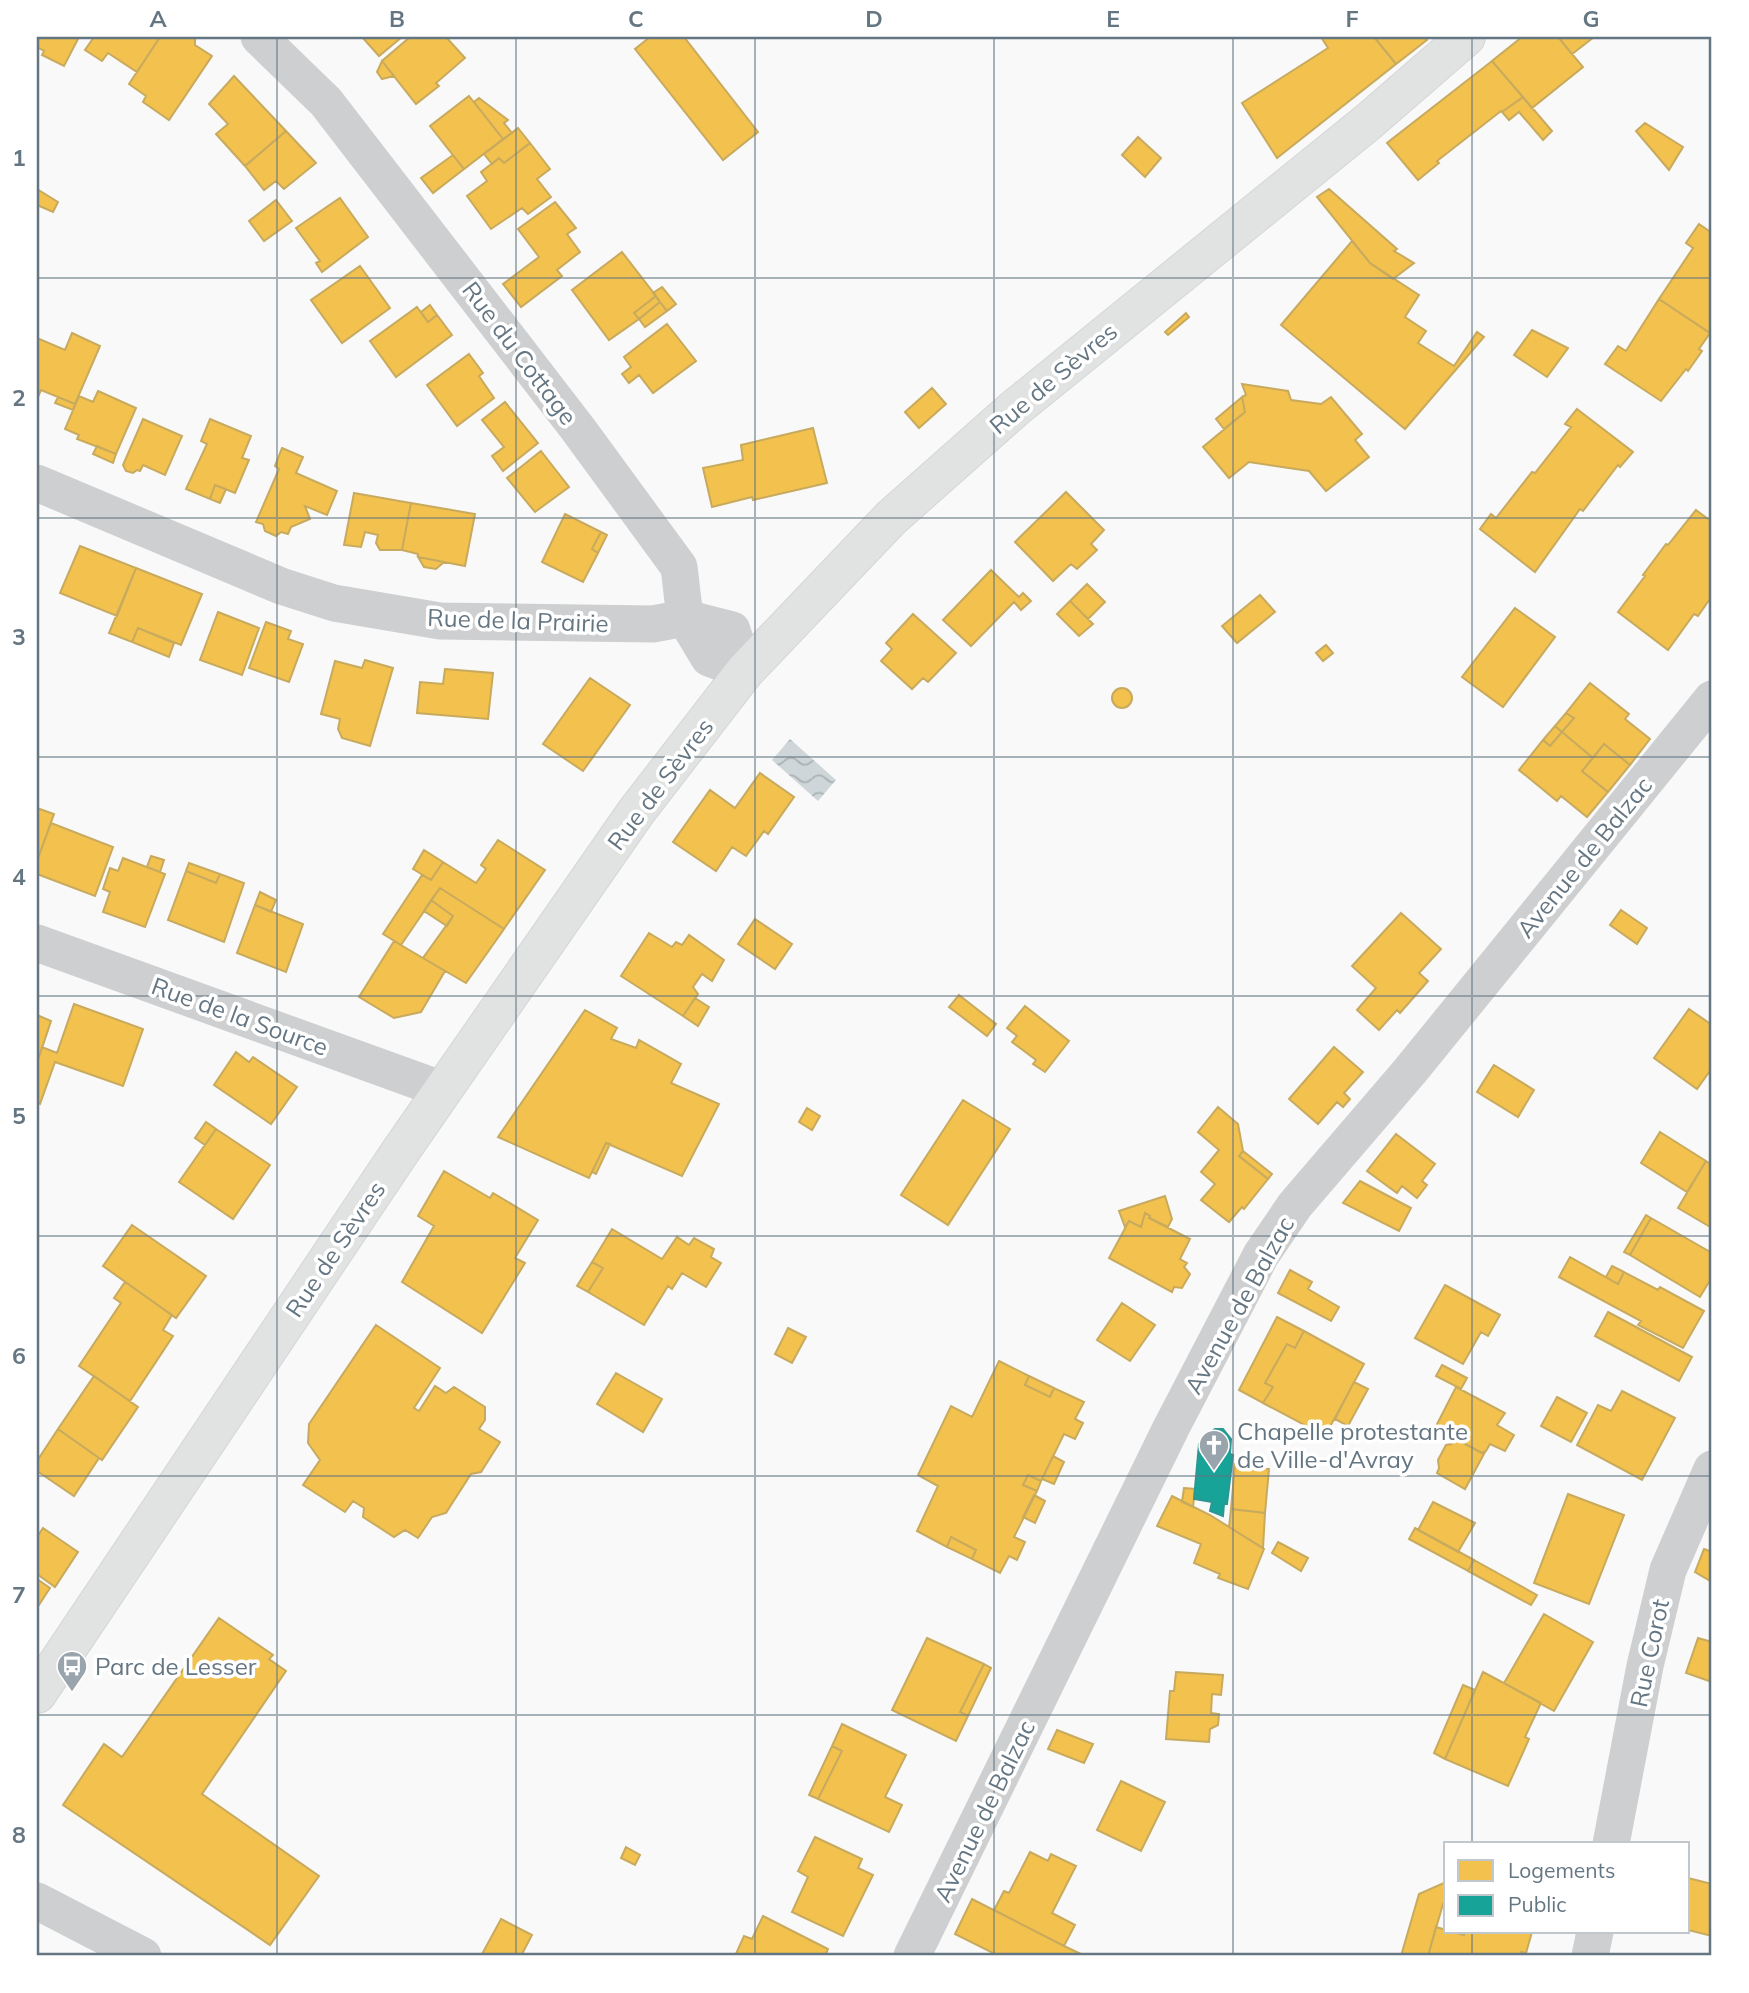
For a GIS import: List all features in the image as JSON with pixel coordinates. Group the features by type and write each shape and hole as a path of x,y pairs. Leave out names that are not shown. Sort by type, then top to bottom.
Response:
{"main road":[{"name":"Rue de Sèvres","path":"37,1693 443,1090 636,812 745,671 891,518 1014,409 1368,122 1466,37"}],"street":[{"name":"Rue du Cottage","path":"259,37 326,102 586,440 679,567 685,618"},
{"name":"Rue de la Prairie","path":"37,483 281,586 334,603 440,621 653,624 685,618"},
{"path":"685,618 732,630 745,671"},
{"name":"Avenue de Balzac","path":"912,1956 1172,1426 1261,1255 1296,1205 1410,1071 1712,699"},
{"name":"Rue de la Source","path":"37,943 443,1090"},
{"name":"Rue Corot","path":"1611,1842 1645,1665 1668,1570 1712,1469"},
{"path":"37,1901 143,1956"},
{"path":"1590,1956 1595,1934"}],"water":[{"path":"790,739 836,780 818,801 772,760"}],"building: Logements":[{"path":"37,37 79,37 64,66 42,55 44,51 37,47"},
{"path":"94,37 160,37 137,72 108,53 102,61 85,50"},
{"path":"160,37 192,37 195,39 195,45 212,56 169,120 143,102 146,96 129,84"},
{"path":"362,37 402,37 379,56"},
{"path":"410,37 446,37 465,58 436,83 439,86 416,104 382,61"},
{"path":"650,37 684,37 758,132 723,160 635,49"},
{"path":"1321,37 1374,37 1396,64 1277,158 1242,103 1328,48"},
{"path":"1374,37 1424,37 1427,40 1396,64"},
{"path":"1522,37 1558,37 1583,67 1532,108 1492,61"},
{"path":"1558,37 1594,37 1572,54"},
{"path":"382,61 394,76 382,79 377,72"},
{"path":"1492,61 1523,97 1437,161 1439,163 1418,180 1387,143"},
{"path":"234,76 286,131 245,166 216,134 228,124 209,104"},
{"path":"469,96 503,139 464,169 430,126"},
{"path":"1523,97 1552,131 1543,140 1519,112 1509,120 1502,112"},
{"path":"479,98 508,120 504,123 512,133 503,139 474,102"},
{"path":"1645,123 1683,147 1669,170 1636,131"},
{"path":"518,128 530,143 504,163 499,158 492,164 484,154"},
{"path":"286,131 316,163 284,189 276,181 264,190 245,166"},
{"path":"1138,137 1161,158 1145,177 1122,155"},
{"path":"530,143 550,169 537,179 551,197 528,214 522,208 491,229 467,196 487,181 481,172 499,158 504,163"},
{"path":"453,155 464,169 433,193 421,178"},
{"path":"37,189 58,202 53,212 37,205"},
{"path":"1329,189 1397,249 1394,251 1414,263 1393,279 1370,263 1317,197"},
{"path":"340,198 368,237 322,272 316,263 320,261 296,228"},
{"path":"276,200 292,221 264,241 249,221"},
{"path":"555,202 576,228 567,234 580,252 557,270 562,276 521,307 503,284 539,257 518,229"},
{"path":"1699,224 1712,233 1710,333 1659,299 1693,248 1686,243"},
{"path":"1352,241 1370,263 1419,295 1405,317 1426,331 1418,343 1454,366 1477,332 1484,337 1405,429 1281,325"},
{"path":"622,252 656,296 634,313 639,319 609,340 572,290"},
{"path":"360,266 390,308 342,343 311,300"},
{"path":"662,287 676,304 667,311 653,293"},
{"path":"656,296 660,302 639,319 634,313"},
{"path":"1659,299 1710,333 1688,371 1686,369 1661,401 1605,364 1618,346 1626,351"},
{"path":"660,302 667,311 645,327 639,319"},
{"path":"430,305 437,315 428,322 421,312"},
{"path":"417,307 428,322 437,315 452,335 396,377 370,341"},
{"path":"1186,313 1189,317 1168,335 1165,332"},
{"path":"667,324 696,361 653,393 639,375 629,383 622,374 631,367 624,357"},
{"path":"1532,330 1568,348 1547,377 1514,355"},
{"path":"72,333 100,346 75,404 41,390 37,399 37,338 65,350"},
{"path":"469,354 483,373 479,376 494,398 457,426 427,385"},
{"path":"1242,384 1288,391 1291,400 1321,404 1331,397 1362,434 1355,440 1369,457 1326,491 1309,471 1249,462 1229,478 1203,447 1245,412 1242,397 1246,395"},
{"path":"932,388 946,404 919,428 905,412"},
{"path":"98,391 136,408 116,454 77,439 79,435 65,429 79,396 93,402"},
{"path":"58,397 75,404 73,410 55,403"},
{"path":"1242,397 1245,412 1224,429 1216,419"},
{"path":"505,402 538,443 503,471 492,456 504,447 482,420"},
{"path":"1577,409 1633,452 1620,467 1618,465 1583,511 1580,509 1535,572 1480,529 1491,514 1496,518 1532,472 1535,473 1571,427 1565,424"},
{"path":"143,419 182,436 165,475 143,465 140,471 133,473 126,471 123,465"},
{"path":"210,419 251,436 242,458 249,460 235,493 215,485 210,499 186,489 207,444 201,441"},
{"path":"813,428 827,483 712,507 703,468 743,460 741,445"},
{"path":"97,446 116,454 113,463 93,454"},
{"path":"282,448 303,457 296,473 337,491 327,515 305,506 310,519 291,527 288,534 281,532 276,536 265,531 263,524 256,522 279,469 275,466"},
{"path":"541,451 569,487 535,512 507,478"},
{"path":"215,485 226,489 220,503 210,499"},
{"path":"1066,492 1104,530 1091,544 1097,550 1077,569 1071,564 1053,581 1015,542"},
{"path":"354,493 411,503 402,550 380,550 376,543 378,535 365,532 361,547 344,545"},
{"path":"411,503 475,514 465,566 418,557 418,554 402,550"},
{"path":"1696,510 1712,522 1712,596 1698,616 1694,614 1668,650 1618,612 1666,544 1668,545"},
{"path":"565,514 601,532 592,549 598,553 583,582 542,562"},
{"path":"601,532 607,535 598,553 592,549"},
{"path":"80,546 136,568 117,616 60,593"},
{"path":"418,557 444,562 436,569 424,567"},
{"path":"136,568 202,594 181,645 138,628 132,642 109,633"},
{"path":"991,570 1019,597 1023,593 1031,601 1021,610 1014,602 971,646 943,620"},
{"path":"1087,584 1105,602 1088,619 1070,601"},
{"path":"1260,595 1275,612 1237,643 1222,626"},
{"path":"1070,601 1093,624 1079,636 1057,614"},
{"path":"1515,608 1555,637 1503,707 1462,677"},
{"path":"218,612 259,628 242,675 200,660"},
{"path":"913,614 956,653 928,682 923,678 912,689 881,661 892,649 886,643"},
{"path":"266,622 291,631 288,639 303,644 289,682 249,668"},
{"path":"138,628 174,643 169,657 132,642"},
{"path":"1326,645 1333,653 1323,661 1316,653"},
{"path":"365,660 393,668 370,746 342,738 338,729 340,719 321,714 335,661 362,668"},
{"path":"445,669 493,673 488,719 417,713 420,682 443,684"},
{"path":"590,678 630,705 583,771 543,744"},
{"path":"1590,683 1629,714 1625,719 1650,739 1630,765 1604,744 1593,758 1562,732 1574,718 1566,713"},
{"path":"1122,688 1129,691 1132,698 1129,705 1122,708 1115,705 1112,698 1115,691"},
{"path":"1566,713 1574,718 1562,732 1555,726"},
{"path":"1555,726 1562,732 1550,746 1543,740"},
{"path":"1562,732 1593,758 1582,771 1608,792 1587,817 1561,796 1557,801 1519,770 1543,740 1550,746"},
{"path":"1604,744 1630,765 1608,792 1582,771"},
{"path":"760,773 794,797 768,834 764,831 746,856 732,847 716,871 673,842 710,790 735,808"},
{"path":"37,808 54,814 37,861"},
{"path":"51,823 113,847 95,896 37,874 37,861"},
{"path":"498,840 545,870 504,929 440,888 401,945 383,934 422,875 431,880 443,862 476,883 486,869 481,865"},
{"path":"424,850 443,862 431,880 413,869"},
{"path":"151,856 164,860 160,872 147,867"},
{"path":"123,858 165,874 145,927 103,912 110,892 103,889 110,868 118,871"},
{"path":"189,863 220,874 216,883 186,871"},
{"path":"186,871 216,883 220,874 244,883 224,942 168,920"},
{"path":"440,888 504,929 466,983 423,958 453,916 431,900"},
{"path":"260,892 276,900 271,912 255,905"},
{"path":"431,900 453,916 447,926 424,911"},
{"path":"255,905 303,924 286,972 237,953"},
{"path":"1621,910 1647,928 1637,944 1610,925"},
{"path":"1401,913 1441,949 1419,973 1428,981 1400,1013 1397,1010 1379,1030 1357,1010 1376,988 1352,966"},
{"path":"755,919 792,944 775,969 738,944"},
{"path":"649,933 672,947 676,942 682,945 689,935 724,960 712,981 702,974 693,987 698,994 683,1016 621,976"},
{"path":"394,941 445,971 421,1012 394,1018 359,997"},
{"path":"959,995 996,1024 987,1036 949,1007"},
{"path":"695,998 709,1007 698,1026 683,1016"},
{"path":"74,1004 143,1029 123,1086 55,1062 40,1104 37,1102 37,1063 42,1047 57,1053"},
{"path":"1025,1006 1069,1041 1045,1072 1033,1064 1036,1060 1012,1042 1017,1036 1007,1028"},
{"path":"1689,1009 1712,1025 1712,1068 1697,1089 1654,1058"},
{"path":"585,1010 617,1028 611,1039 636,1048 639,1040 681,1064 671,1083 719,1104 682,1176 606,1143 589,1178 498,1137"},
{"path":"37,1015 51,1021 37,1063"},
{"path":"1334,1047 1363,1072 1344,1093 1350,1099 1343,1107 1337,1102 1318,1124 1289,1099"},
{"path":"236,1052 249,1062 253,1057 297,1087 271,1124 214,1085"},
{"path":"1494,1065 1534,1090 1518,1117 1477,1092"},
{"path":"963,1100 1010,1129 948,1225 901,1195"},
{"path":"1218,1107 1238,1124 1243,1151 1239,1156 1268,1179 1244,1209 1242,1207 1229,1222 1201,1200 1215,1184 1201,1172 1219,1150 1198,1132"},
{"path":"807,1108 820,1116 812,1130 799,1122"},
{"path":"206,1122 216,1129 205,1145 195,1138"},
{"path":"216,1129 270,1165 233,1219 179,1182"},
{"path":"1660,1132 1706,1161 1687,1192 1641,1163"},
{"path":"1396,1134 1435,1164 1422,1181 1427,1185 1417,1198 1402,1186 1397,1193 1367,1171"},
{"path":"606,1143 610,1144 596,1174 592,1172"},
{"path":"1243,1151 1272,1174 1268,1179 1239,1156"},
{"path":"1706,1161 1712,1165 1712,1228 1678,1208"},
{"path":"444,1171 490,1198 493,1193 538,1220 515,1258 525,1263 482,1333 402,1282 434,1226 418,1216"},
{"path":"1360,1181 1411,1208 1399,1231 1343,1203"},
{"path":"1165,1196 1172,1219 1168,1227 1149,1218 1145,1213 1141,1227 1129,1221 1125,1227 1119,1211"},
{"path":"1145,1213 1149,1218 1190,1239 1180,1259 1187,1263 1184,1267 1190,1274 1182,1288 1174,1287 1172,1292 1109,1258 1129,1221 1141,1227"},
{"path":"1646,1215 1651,1218 1630,1255 1624,1252"},
{"path":"1651,1218 1712,1253 1712,1277 1700,1297 1630,1255"},
{"path":"132,1225 206,1276 176,1318 103,1266"},
{"path":"612,1229 662,1259 677,1237 689,1245 694,1238 714,1249 711,1257 721,1263 706,1287 682,1273 672,1289 668,1286 644,1325 588,1292 603,1268 592,1262"},
{"path":"1570,1257 1618,1284 1624,1272 1658,1290 1660,1287 1704,1311 1683,1348 1638,1325 1641,1321 1559,1277"},
{"path":"592,1262 603,1268 588,1292 577,1286"},
{"path":"1612,1266 1624,1272 1618,1284 1606,1277"},
{"path":"1290,1270 1312,1282 1308,1289 1339,1307 1331,1321 1278,1293"},
{"path":"125,1282 172,1315 163,1330 173,1336 130,1401 79,1366 121,1303 114,1298"},
{"path":"1445,1285 1500,1315 1488,1336 1481,1332 1463,1364 1415,1338"},
{"path":"1122,1303 1155,1325 1130,1361 1097,1340"},
{"path":"1608,1312 1692,1357 1679,1381 1595,1336"},
{"path":"1277,1317 1304,1331 1295,1348 1287,1344 1265,1383 1273,1387 1263,1403 1239,1390"},
{"path":"376,1325 440,1368 414,1408 419,1411 435,1386 446,1393 454,1387 485,1407 485,1420 479,1429 500,1442 481,1472 471,1474 446,1513 432,1517 418,1538 405,1530 394,1537 363,1517 364,1508 353,1501 345,1512 303,1485 320,1460 308,1443 309,1424"},
{"path":"788,1328 806,1337 792,1363 775,1354"},
{"path":"1304,1331 1364,1364 1325,1436 1263,1403 1273,1387 1265,1383 1287,1344 1295,1348"},
{"path":"999,1361 1029,1376 1025,1385 1050,1397 1054,1388 1084,1402 1075,1419 1083,1423 1075,1439 1064,1434 1041,1481 1028,1475 1023,1485 1037,1491 1014,1537 1025,1542 1017,1560 1009,1556 1000,1573 972,1559 976,1550 951,1537 947,1547 917,1531 938,1486 918,1475 951,1406 972,1417"},
{"path":"1442,1365 1467,1378 1461,1389 1436,1376"},
{"path":"616,1373 662,1399 643,1432 597,1404"},
{"path":"94,1376 138,1407 102,1460 58,1429"},
{"path":"1029,1376 1054,1388 1050,1397 1025,1385"},
{"path":"1354,1382 1368,1389 1348,1426 1335,1419"},
{"path":"1456,1387 1505,1413 1497,1425 1514,1435 1505,1451 1490,1444 1482,1453 1435,1428"},
{"path":"1622,1391 1675,1418 1642,1480 1577,1445 1598,1405 1611,1411"},
{"path":"1557,1397 1587,1413 1571,1442 1541,1426"},
{"path":"58,1429 99,1458 74,1496 37,1471 37,1461"},
{"path":"1456,1439 1482,1453 1485,1452 1465,1489 1437,1473 1438,1460 1446,1445 1452,1444"},
{"path":"1053,1456 1064,1462 1054,1484 1042,1479"},
{"path":"1235,1464 1269,1469 1265,1513 1231,1509"},
{"path":"1028,1475 1041,1481 1037,1491 1023,1485"},
{"path":"1184,1488 1195,1489 1193,1507 1182,1502"},
{"path":"1568,1494 1624,1515 1589,1604 1534,1583"},
{"path":"1034,1495 1045,1501 1035,1523 1023,1517"},
{"path":"1172,1496 1210,1515 1264,1549 1248,1589 1218,1578 1220,1574 1194,1563 1201,1544 1157,1526"},
{"path":"1433,1502 1475,1523 1458,1552 1418,1530"},
{"path":"1231,1509 1265,1513 1263,1548 1229,1527"},
{"path":"43,1528 78,1552 55,1587 37,1574 37,1537"},
{"path":"1415,1528 1474,1560 1468,1571 1409,1539"},
{"path":"951,1537 976,1550 972,1559 947,1547"},
{"path":"1278,1542 1308,1558 1301,1571 1272,1553"},
{"path":"1704,1549 1712,1552 1712,1582 1695,1572"},
{"path":"1474,1560 1537,1595 1531,1605 1468,1571"},
{"path":"37,1579 50,1588 37,1608"},
{"path":"1544,1614 1593,1642 1554,1711 1504,1683"},
{"path":"219,1618 273,1655 269,1659 286,1671 202,1794 319,1876 270,1945 63,1805 104,1744 122,1757"},
{"path":"927,1638 984,1664 960,1712 968,1716 956,1741 892,1710"},
{"path":"1698,1638 1712,1642 1712,1682 1686,1673"},
{"path":"984,1664 991,1668 968,1716 960,1712"},
{"path":"1176,1672 1223,1675 1221,1695 1212,1694 1211,1713 1219,1714 1218,1725 1210,1729 1209,1742 1166,1739 1170,1691 1174,1691"},
{"path":"1483,1672 1541,1703 1525,1737 1529,1739 1508,1786 1445,1759"},
{"path":"1463,1685 1475,1690 1445,1759 1434,1753"},
{"path":"842,1724 906,1755 885,1797 902,1805 889,1832 818,1799 842,1751 832,1746"},
{"path":"1057,1730 1093,1744 1084,1763 1048,1749"},
{"path":"832,1746 842,1751 818,1799 809,1795"},
{"path":"1121,1781 1165,1802 1141,1851 1097,1830"},
{"path":"815,1837 862,1859 858,1868 873,1875 843,1936 792,1912 808,1877 798,1871"},
{"path":"626,1847 640,1855 635,1865 621,1858"},
{"path":"1030,1852 1048,1861 1051,1854 1076,1866 1052,1913 1075,1925 1064,1946 994,1910 1004,1891 1009,1893"},
{"path":"1690,1878 1712,1884 1712,1936 1690,1930"},
{"path":"1444,1883 1444,1904 1428,1956 1401,1956 1419,1894"},
{"path":"972,1899 1083,1955 999,1956 955,1934"},
{"path":"763,1916 828,1949 825,1956 735,1956 744,1936 752,1939"},
{"path":"501,1919 532,1935 521,1956 481,1956"},
{"path":"1436,1927 1444,1929 1444,1934 1531,1934 1526,1953 1521,1952 1520,1955 1524,1956 1428,1956"}],"building: Public":[{"name":"Chapelle protestante de Ville-d'Avray","path":"1215,1429 1223,1429 1231,1439 1230,1454 1233,1455 1223,1516 1210,1511 1212,1502 1194,1499 1199,1444 1205,1445 1208,1434"}],"place":[{"name":"Chapelle protestante de Ville-d'Avray","path":"1214,1472"},
{"name":"Parc de Lesser","path":"72,1693"}]}
